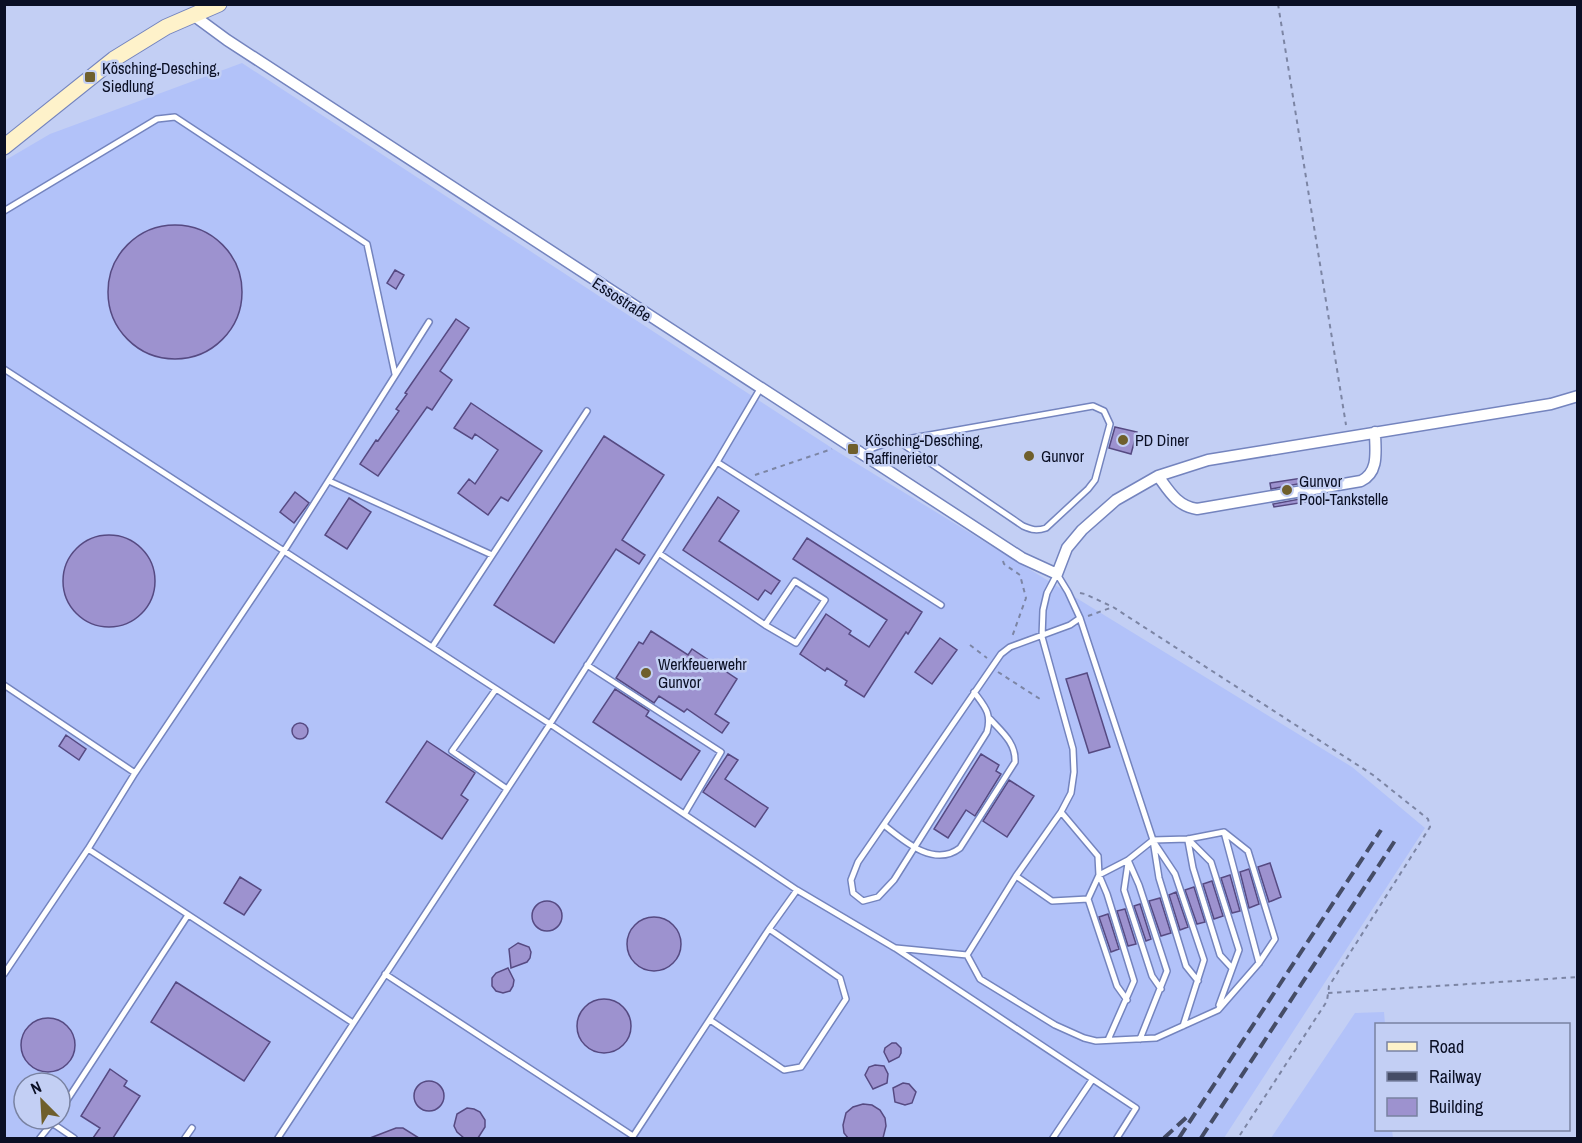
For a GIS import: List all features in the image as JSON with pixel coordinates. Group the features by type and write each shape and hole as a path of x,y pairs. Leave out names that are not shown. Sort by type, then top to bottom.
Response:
{"street":[{"path":"4,147 114,59 166,27 219,4"},
{"name":"Essostraße","path":"193,15 227,40 999,544 1022,558 1057,574"},
{"path":"1057,574 1066,548 1082,530 1116,500 1158,476 1208,460 1551,404 1578,396"},
{"path":"1551,404 1578,404"},
{"path":"1158,476 1179,503 1189,508 1361,481 1367,479 1373,470 1375,432"}],"lane":[{"path":"4,211 157,119 175,117 367,244 396,375"},
{"path":"4,974 88,849 135,772 284,551 429,322"},
{"path":"4,369 550,724 797,890 895,948 1136,1108 1117,1138"},
{"path":"278,1138 660,554 760,389"},
{"path":"862,455 873,448 898,441 1093,406 1104,411 1110,424 1095,480 1046,528 1038,530 1031,530 1023,526 898,441"},
{"path":"432,647 587,411"},
{"path":"717,462 941,605"},
{"path":"329,481 492,555"},
{"path":"660,554 765,626 795,644 825,600 795,581 765,626"},
{"path":"1057,574 1080,618 1153,840 1159,878 1186,966 1198,981"},
{"path":"967,955 1016,876 1061,812 1071,793 1074,772 1073,749 1042,637 1043,610 1047,593 1057,574"},
{"path":"990,719 987,732 894,880 878,897 863,901 853,893 851,880 858,862 1001,654 1010,647 1042,637 1080,618"},
{"path":"587,665 721,752 685,813"},
{"path":"4,685 135,772"},
{"path":"496,689 452,751 507,789"},
{"path":"884,825 913,848 939,856 952,854 960,848 1015,762 1016,752 1011,742 990,719 986,708 974,692"},
{"path":"1061,812 1098,856 1099,875 1134,981 1108,1040"},
{"path":"967,955 980,979 1046,1019 1084,1038 1096,1041 1156,1038 1218,1010 1259,963 1275,939 1248,851 1224,832 1188,839 1153,840 1128,860 1099,875 1088,899 1117,986 1126,1000"},
{"path":"1224,832 1259,963"},
{"path":"1188,839 1211,862 1239,950 1218,1010"},
{"path":"1188,839 1192,868 1220,955 1232,968"},
{"path":"1153,840 1175,874 1203,960 1183,1026"},
{"path":"88,849 353,1023"},
{"path":"1128,860 1124,890 1152,976 1161,989"},
{"path":"1128,860 1139,885 1167,971 1140,1039"},
{"path":"1016,876 1052,901 1088,899"},
{"path":"385,974 633,1137 797,890"},
{"path":"72,1093 188,915"},
{"path":"710,1020 784,1070 801,1067 846,999 840,978 769,929"},
{"path":"895,948 967,955"},
{"path":"1053,1138 1092,1080"},
{"path":"185,1138 192,1128"}],"path":[{"path":"1278,4 1348,436"},
{"path":"744,479 846,444"},
{"path":"999,544 1004,564 1020,575 1026,597 1010,647"},
{"path":"1068,592 1085,594 1113,607 1373,775 1428,819 1430,828 1329,986 1327,1001 1238,1138"},
{"path":"970,645 999,674 1040,699"},
{"path":"1328,993 1578,977"}],"shaded area":[{"path":"242,63 838,452 1352,767 1425,828 1224,1138 5,1138 4,161 50,134"},
{"path":"1384,1012 1385,1023 1375,1023 1375,1131 1392,1131 1393,1138 1271,1138 1355,1013"}],"building":[{"path":"175,225 201,230 223,244 237,266 242,292 237,318 223,340 201,354 175,359 149,354 127,340 113,318 108,292 113,266 127,244 149,230"},
{"path":"395,270 404,275 396,289 387,283"},
{"path":"456,319 469,328 440,371 452,380 432,410 427,407 378,476 360,464 399,411 396,409 407,394 405,393"},
{"path":"471,403 542,451 508,501 501,497 488,515 458,493 469,479 475,484 498,450 475,434 472,439 454,428"},
{"name":"PD Diner","path":"1115,427 1137,432 1131,454 1109,448"},
{"path":"604,436 664,475 622,540 645,555 639,564 616,549 554,643 494,605"},
{"path":"1302,478 1303,483 1271,489 1270,483"},
{"path":"295,492 309,503 294,523 280,512"},
{"path":"718,497 739,511 719,541 780,581 771,594 765,590 758,600 683,550"},
{"path":"349,498 371,512 347,549 325,535"},
{"path":"1305,498 1306,502 1274,507 1273,504"},
{"path":"109,535 127,538 142,548 152,563 155,581 152,599 142,614 127,624 109,627 91,624 76,614 66,599 63,581 66,563 76,548 91,538"},
{"path":"807,538 922,612 908,634 906,632 864,697 845,685 847,681 827,668 825,671 800,654 826,614 851,631 849,634 869,647 887,620 793,559"},
{"path":"651,631 688,655 692,649 737,679 715,714 729,723 722,733 687,709 684,712 659,696 654,703 616,678 639,642 643,644"},
{"path":"940,638 957,650 932,684 915,672"},
{"path":"1087,673 1110,747 1089,753 1066,679"},
{"path":"615,689 649,711 646,716 700,751 681,780 593,722"},
{"path":"297,723 303,723 308,731 306,737 297,739 292,734 292,728"},
{"path":"66,735 86,749 79,760 59,746"},
{"path":"427,741 475,773 461,795 468,800 442,839 386,802"},
{"path":"728,754 738,760 725,779 768,808 755,827 703,792"},
{"path":"981,754 999,765 996,771 1001,774 975,816 966,810 948,838 934,829"},
{"path":"1009,780 1034,796 1007,837 983,821"},
{"path":"1270,863 1281,897 1269,902 1258,867"},
{"path":"1249,869 1259,904 1249,908 1240,872"},
{"path":"1230,875 1240,911 1232,913 1221,878"},
{"path":"240,877 261,890 244,915 224,903"},
{"path":"1212,881 1223,916 1214,919 1203,884"},
{"path":"1194,887 1205,922 1197,924 1185,890"},
{"path":"1176,892 1188,927 1180,930 1169,895"},
{"path":"1160,898 1171,933 1161,936 1149,901"},
{"path":"547,901 558,905 562,916 558,927 547,931 536,927 532,916 536,905"},
{"path":"1140,904 1151,939 1146,941 1134,906"},
{"path":"1125,909 1136,944 1128,946 1117,911"},
{"path":"1108,914 1119,949 1111,952 1099,917"},
{"path":"654,917 664,919 673,925 679,934 681,944 679,954 673,963 664,969 654,971 644,969 635,963 629,954 627,944 629,934 635,925 644,919"},
{"path":"518,943 529,947 530,958 527,962 511,968 509,949"},
{"path":"508,968 514,980 513,986 510,991 503,993 496,991 492,986 492,978 496,973"},
{"path":"176,982 270,1042 244,1081 151,1022"},
{"path":"604,999 614,1001 623,1007 629,1016 631,1026 629,1036 623,1045 614,1051 604,1053 594,1051 585,1045 579,1036 577,1026 579,1016 585,1007 594,1001"},
{"path":"48,1018 58,1020 67,1026 74,1040 73,1055 70,1060 63,1067 53,1071 38,1070 29,1064 23,1055 21,1045 23,1035 29,1026 38,1020"},
{"path":"896,1043 901,1048 901,1053 899,1057 889,1062 884,1052 885,1048"},
{"path":"884,1066 888,1074 887,1083 873,1089 865,1075 869,1067"},
{"path":"110,1069 127,1081 124,1086 140,1096 113,1138 93,1138 100,1128 81,1116"},
{"path":"429,1081 440,1085 444,1096 440,1107 429,1111 418,1107 414,1096 418,1085"},
{"path":"903,1083 909,1084 916,1092 912,1103 905,1105 895,1102 893,1088"},
{"path":"863,1104 872,1105 880,1110 885,1118 883,1138 848,1138 844,1133 846,1113 853,1107"},
{"path":"467,1108 480,1112 485,1120 485,1127 478,1138 464,1138 454,1126 457,1114"},
{"path":"396,1128 403,1128 419,1138 370,1138"}],"railway":[{"path":"1179,1138 1381,830"},
{"path":"1201,1138 1396,839"},
{"path":"1164,1138 1188,1116"}],"place":[{"name":"Kösching-Desching, Siedlung","path":"90,77"},
{"name":"PD Diner","path":"1123,440"},
{"name":"Kösching-Desching, Raffinerietor","path":"853,449"},
{"name":"Gunvor","path":"1029,456"},
{"name":"Gunvor Pool-Tankstelle","path":"1287,490"},
{"name":"Werkfeuerwehr Gunvor","path":"646,673"}]}
